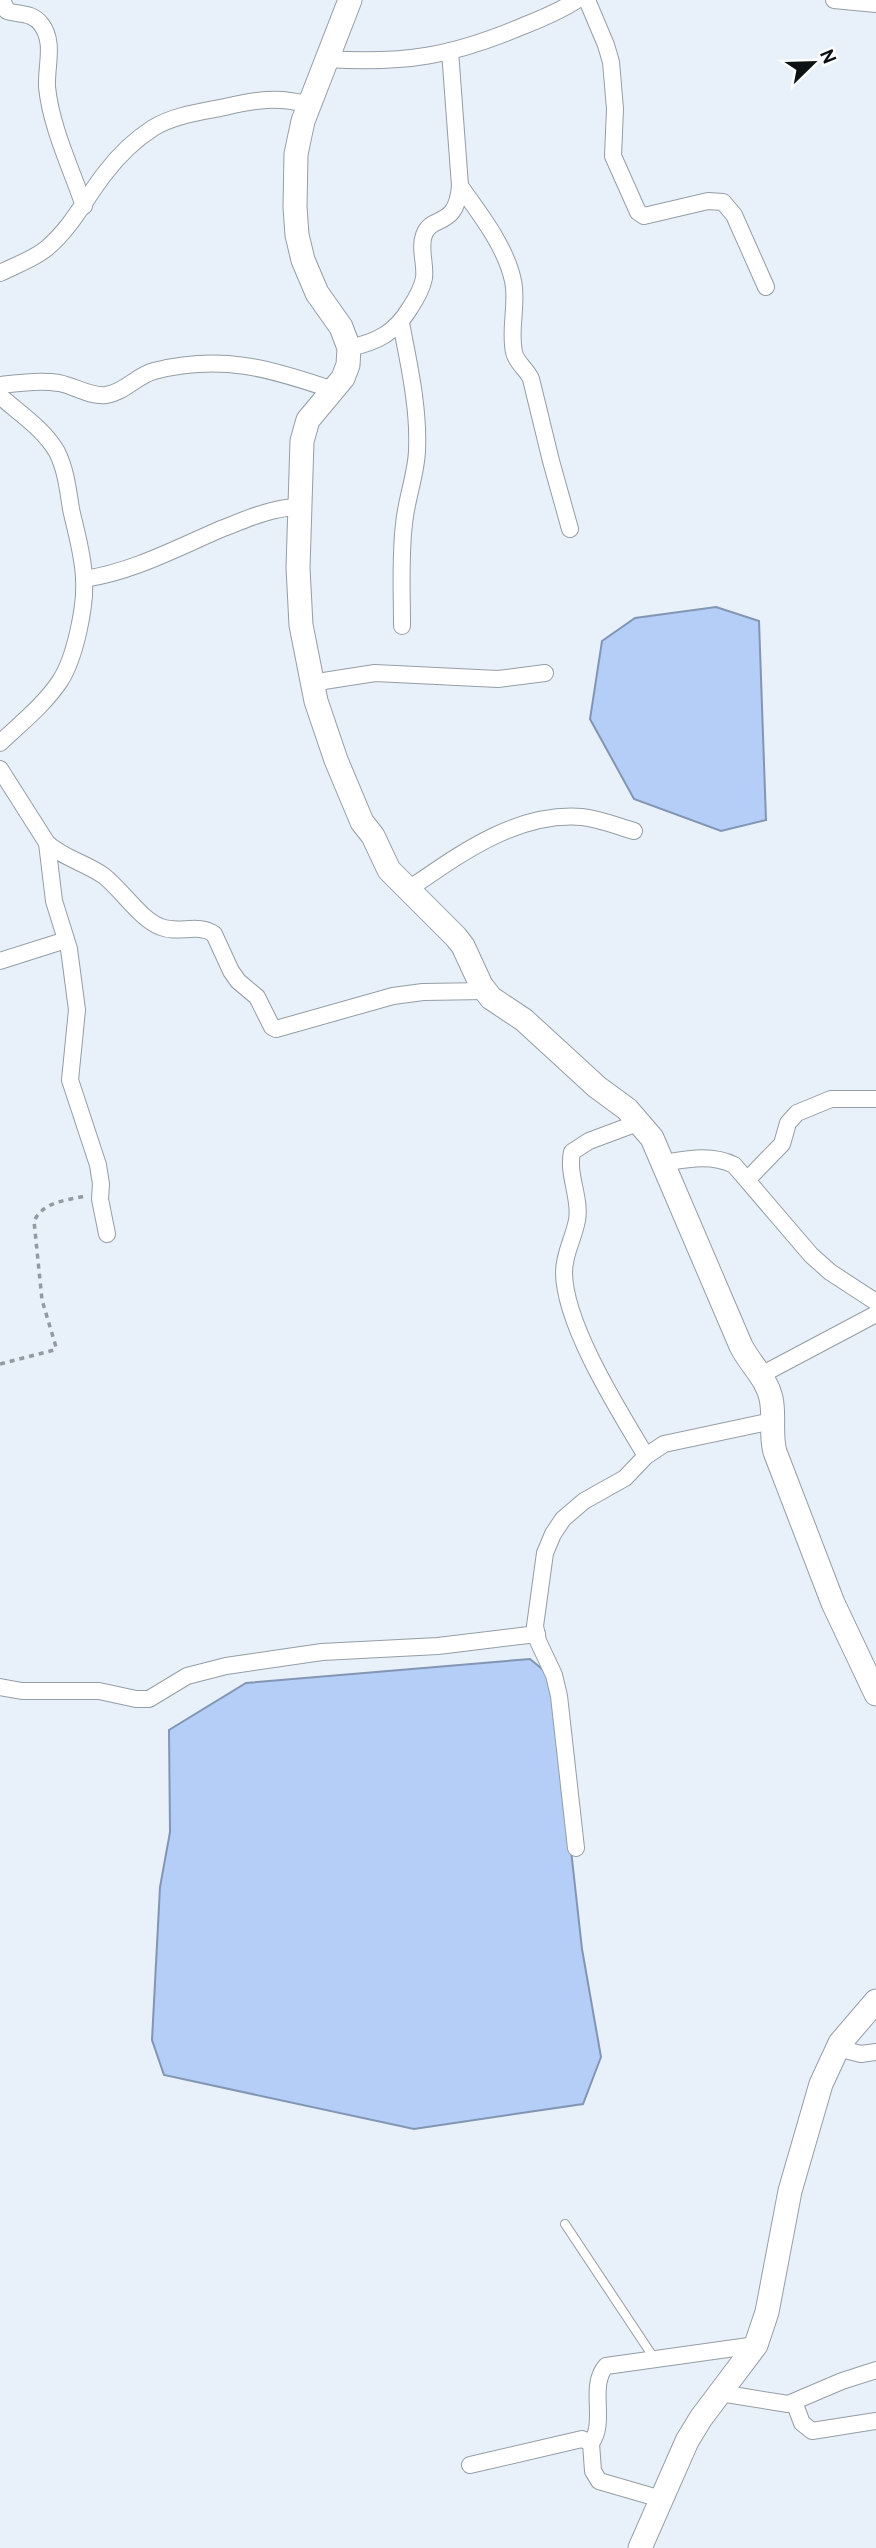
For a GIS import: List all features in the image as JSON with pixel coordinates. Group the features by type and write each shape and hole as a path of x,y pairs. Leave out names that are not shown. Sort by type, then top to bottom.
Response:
{"street":[{"path":"2,0 7,10 30,15 39,20 45,29 50,48 47,73 49,101 84,206"},
{"path":"350,0 303,121 296,154 297,235 309,277 346,337 349,348 348,365 343,377 314,412 304,429 299,457 299,597 311,683 326,733 362,822 373,836 388,870 463,946 485,991 524,1020 597,1087 627,1109 652,1138 741,1346 761,1375 771,1398 775,1452 817,1564 849,1640 876,1693"},
{"path":"327,59 391,61 416,59 450,51 504,34 550,15 577,0"},
{"path":"587,0 611,62 615,109 613,156 638,212 644,216 708,201 723,202 734,215 766,287"},
{"path":"834,0 876,4"},
{"path":"349,348 380,340 401,323 414,303 424,277 423,237 428,228 453,212 459,202 450,51"},
{"path":"0,273 46,249 84,206 106,171 124,152 155,127 181,116 262,99 281,98 309,105"},
{"path":"460,186 496,241 510,271 515,292 512,316 515,357 531,379 570,528"},
{"path":"401,323 412,374 417,441 403,527 402,626"},
{"path":"0,385 43,381 96,395 108,394 152,372 196,363 224,363 285,373 333,390"},
{"path":"0,396 37,428 55,450 66,482 84,579 78,629 68,666 43,703 0,743"},
{"path":"84,579 99,577 147,560 260,513 285,507 299,507"},
{"path":"311,683 375,673 498,679 545,673"},
{"path":"0,769 47,843 56,851 84,863 104,876 160,927 202,928 215,934 231,971 238,981 257,997 276,1030 393,996 423,992 485,991"},
{"path":"409,890 492,836 536,821 581,817 634,831"},
{"path":"47,843 54,901 72,963 76,1010 70,1080 93,1149 101,1184 107,1234"},
{"path":"0,961 66,940"},
{"path":"748,1179 782,1144 788,1123 797,1113 831,1098 876,1099"},
{"path":"640,1122 589,1141 572,1152 571,1173 577,1220 564,1261 564,1275 568,1298 583,1340 608,1391 646,1456"},
{"path":"663,1163 697,1158 723,1160 734,1165 811,1255 830,1272 876,1302"},
{"path":"761,1375 876,1314"},
{"path":"576,1847 559,1696 535,1626 545,1553 552,1534 574,1508 625,1478 646,1456 664,1444 772,1421"},
{"path":"0,1687 22,1691 99,1691 149,1699 187,1676 226,1666 322,1652 438,1646 537,1634"},
{"path":"639,2548 687,2441 756,2345 767,2312 797,2161 821,2084 837,2048 876,2001"},
{"path":"837,2048 861,2053 876,2052"},
{"path":"661,2499 598,2481 593,2471 591,2444 597,2431 600,2375 603,2368 610,2364 756,2345"},
{"path":"720,2393 768,2402 794,2402 832,2384 876,2370"},
{"path":"794,2402 802,2423 812,2431 876,2421"},
{"path":"470,2465 582,2439 591,2444"}],"lane":[{"path":"565,2224 654,2358"}],"path":[{"path":"0,1364 50,1353 56,1347 42,1300 33,1228 38,1214 47,1205 100,1193"}],"water":[{"path":"716,607 759,621 766,820 721,831 634,799 590,719 602,641 635,618"},
{"path":"530,1659 547,1673 556,1715 582,1949 601,2057 583,2104 414,2129 164,2075 152,2040 160,1887 170,1832 169,1730 246,1683"}]}
